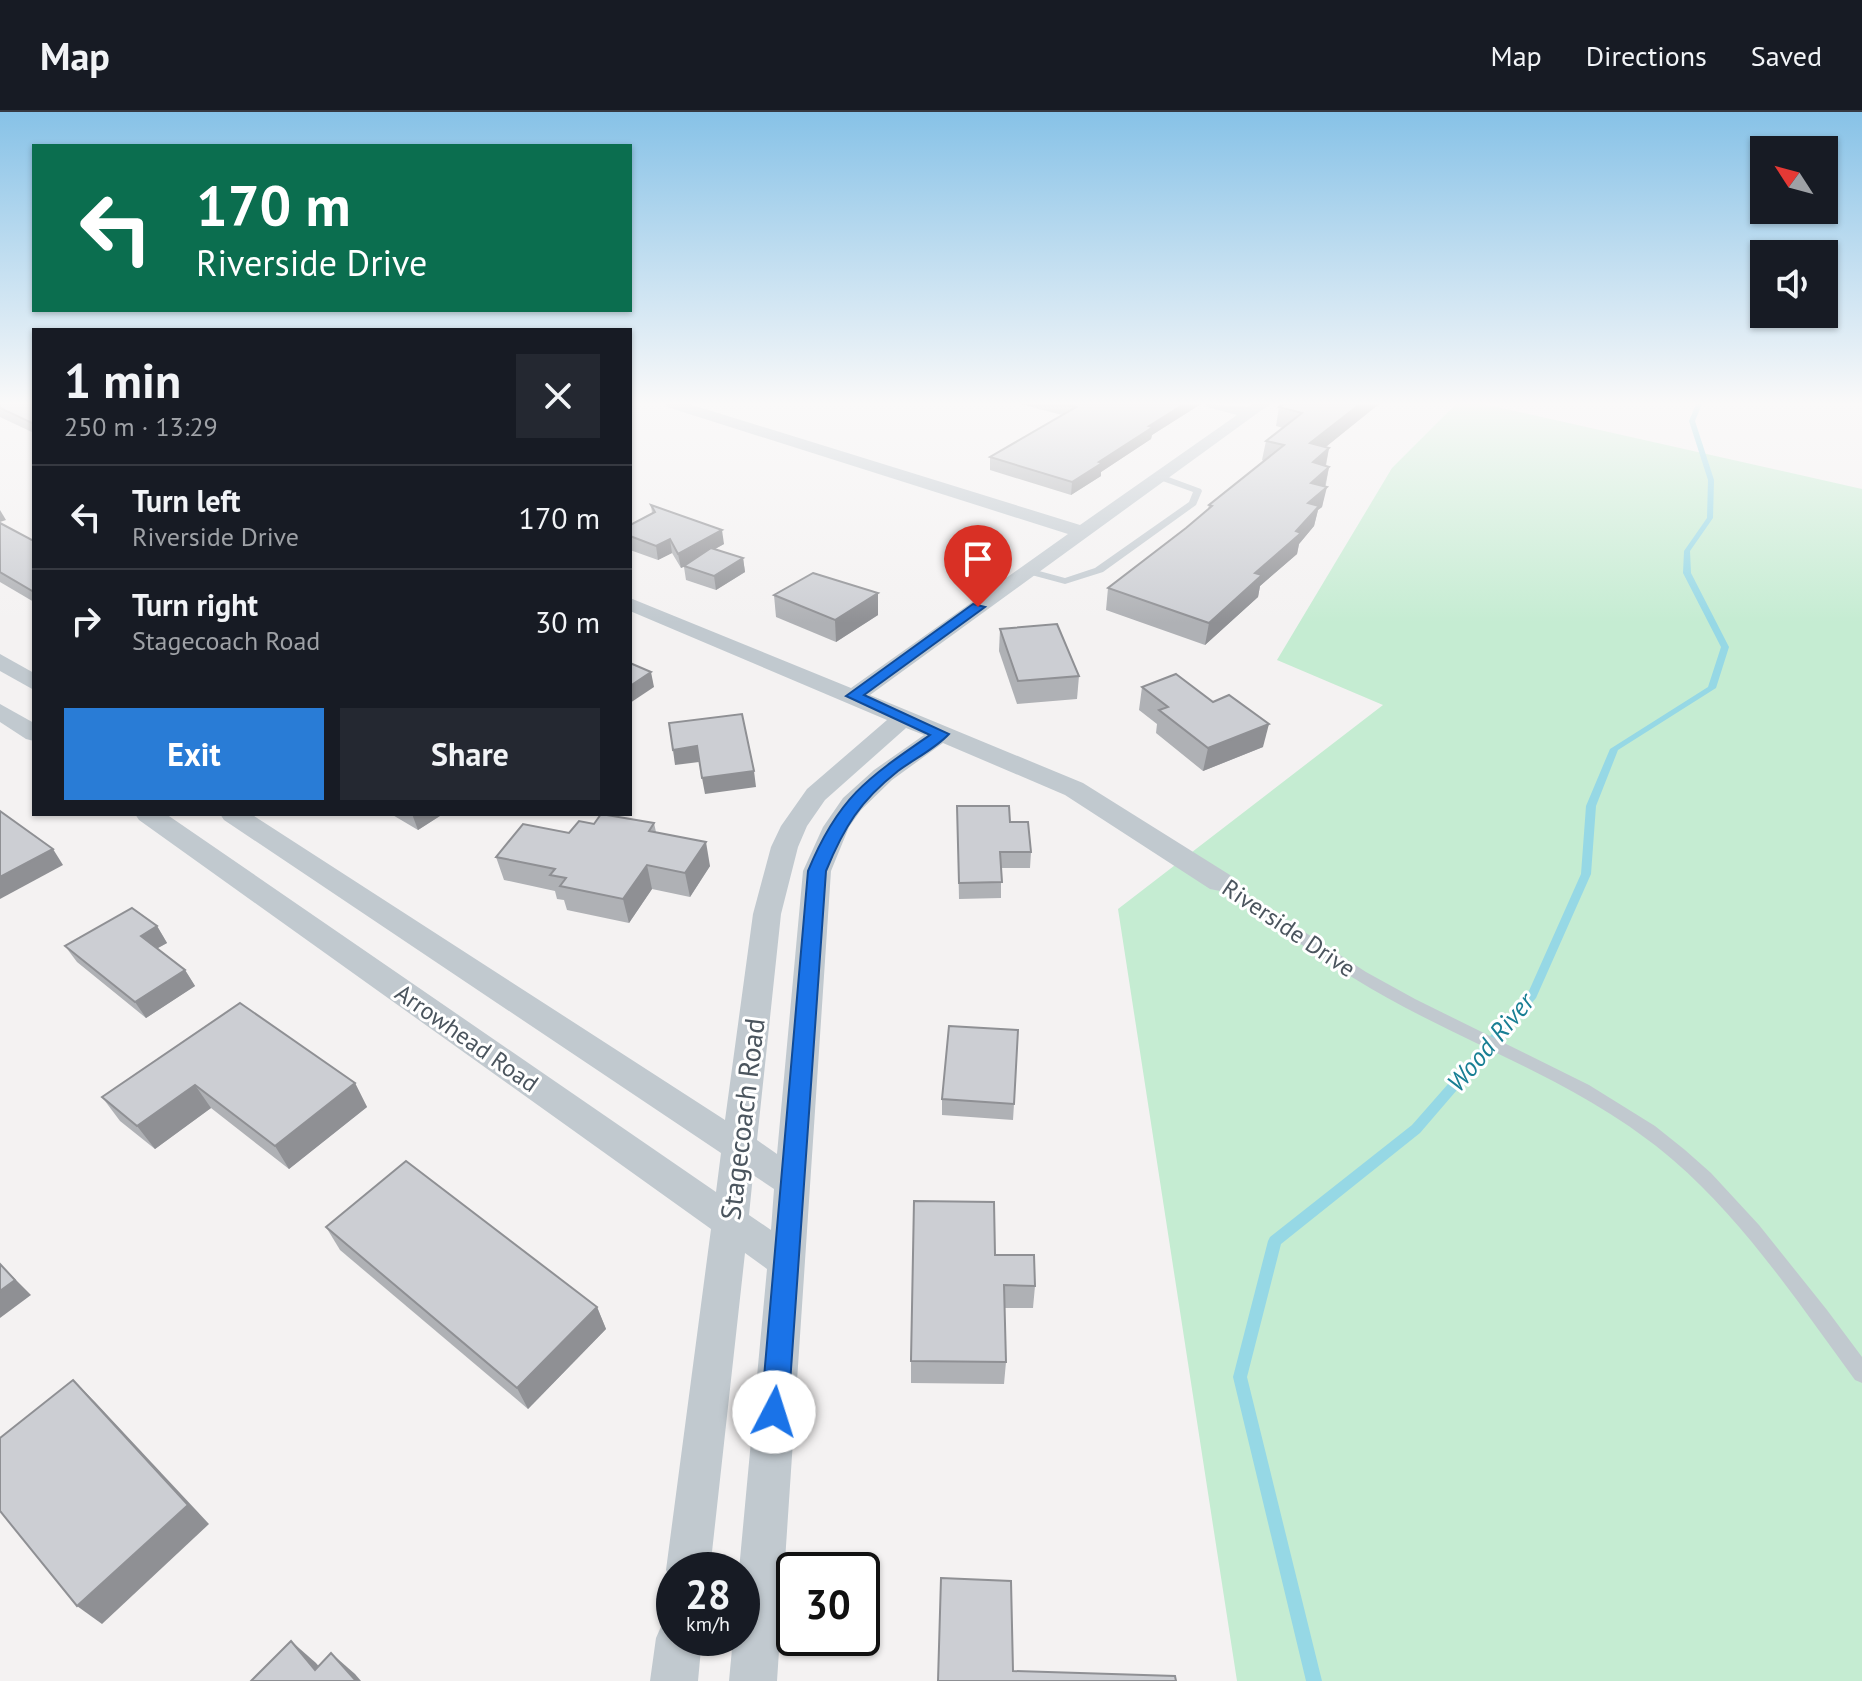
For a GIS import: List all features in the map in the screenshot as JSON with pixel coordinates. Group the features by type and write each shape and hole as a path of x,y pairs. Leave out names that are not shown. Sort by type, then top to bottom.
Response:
{"street":[{"path":"907,477 1082,532"},
{"path":"854,696 1160,477"},
{"name":"Riverside Drive","path":"632,605 1074,789 1220,882"},
{"path":"0,661 32,682"},
{"path":"0,711 32,733"},
{"name":"Stagecoach Road","path":"690,1552 767,914 777,867 794,826 819,791 903,718"},
{"name":"Stagecoach Road","path":"753,1681 817,871 832,834 852,804 892,768 941,734"},
{"name":"Arrowhead Road","path":"151,816 787,1262"},
{"path":"236,816 794,1183"},
{"path":"674,1681 677,1656"}],"lane":[{"path":"1028,571 1065,581 1099,570 1193,503 1198,491 1161,477"},
{"name":"Riverside Drive","path":"1220,882 1320,951 1409,1003 1553,1075 1621,1114 1689,1165 1781,1266 1862,1373"}],"green space":[{"path":"1386,477 1810,477 1862,489 1862,1681 1237,1681 1118,909 1383,705 1277,660"}],"building":[{"path":"1056,477 1080,477 1072,482"},
{"path":"1244,477 1318,477 1311,483 1327,487 1308,503 1319,506 1296,531 1301,533 1255,573 1262,575 1209,623 1108,588 1186,528 1212,506 1209,505"},
{"path":"651,505 722,530 678,554 670,539 656,546 632,537 632,524 655,512"},
{"path":"0,523 32,540 32,591 0,572"},
{"path":"711,548 743,558 714,576 684,566"},
{"path":"813,573 878,593 835,620 774,595"},
{"path":"1057,624 1079,676 1018,681 1000,629"},
{"path":"632,664 651,672 632,685"},
{"path":"1176,674 1213,702 1229,695 1269,724 1208,748 1159,710 1168,707 1142,687"},
{"path":"742,714 754,771 702,778 697,746 673,750 669,723"},
{"path":"957,806 1009,806 1010,822 1028,822 1031,852 1000,852 1002,882 959,883"},
{"path":"0,811 53,849 0,877"},
{"path":"600,816 613,816 654,823 649,831 706,842 685,873 647,865 623,899 560,886 566,878 550,875 555,869 496,857 523,824 569,833 579,821 594,824"},
{"path":"132,908 157,926 141,936 185,970 135,1002 65,946"},
{"path":"240,1003 355,1083 275,1146 195,1085 137,1126 102,1097"},
{"path":"949,1026 1018,1030 1014,1104 942,1099"},
{"path":"406,1161 597,1307 517,1388 326,1227"},
{"path":"914,1201 994,1202 995,1255 1034,1255 1035,1286 1004,1285 1006,1362 911,1361"},
{"path":"0,1264 15,1280 0,1291"},
{"path":"73,1380 188,1505 77,1606 0,1511 0,1438"},
{"path":"941,1578 1011,1581 1013,1671 1175,1676 1176,1681 938,1681"},
{"path":"291,1641 315,1670 331,1653 356,1681 251,1681"}],"waterway":[{"name":"Wood River","path":"1314,1681 1240,1377 1275,1241 1416,1129 1532,995 1586,874 1591,806 1614,749 1712,688 1725,647 1687,573 1687,551 1710,518 1710,477"}],"route":[{"path":"774,1412 817,871 832,834 852,804 892,768 941,734 854,696 978,607"}]}
